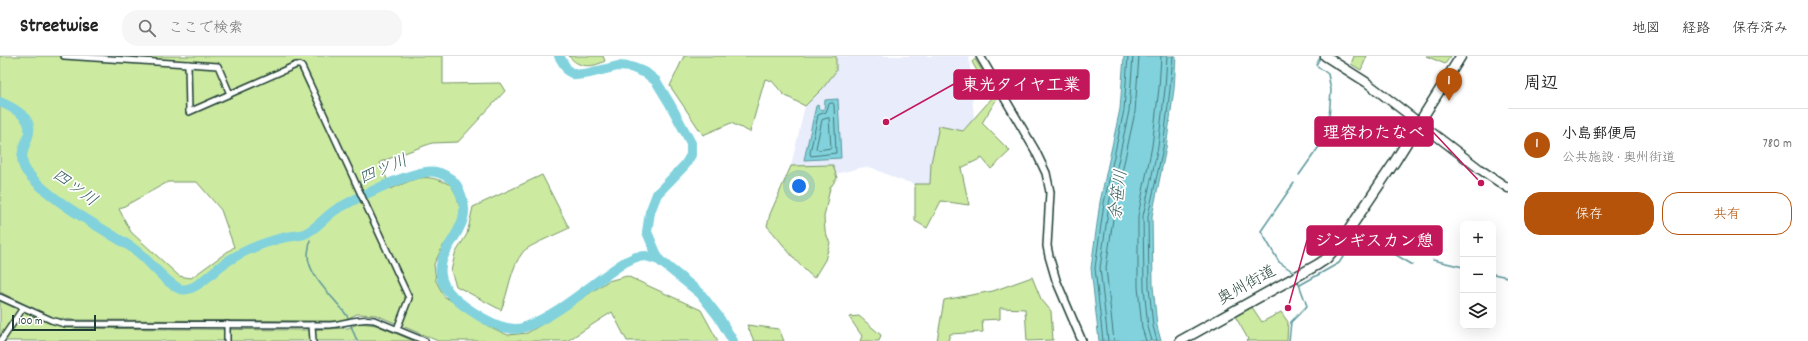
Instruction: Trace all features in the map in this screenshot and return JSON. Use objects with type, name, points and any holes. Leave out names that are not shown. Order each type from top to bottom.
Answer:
[{"type":"highway","name":"奥州街道","points":[[1180,341],[1326,259],[1340,243],[1420,122],[1461,56]]},
{"type":"main road","points":[[1325,56],[1366,82],[1481,170],[1508,188]]},
{"type":"street","points":[[64,56],[218,66],[230,94]]},
{"type":"street","points":[[980,56],[1035,150],[1046,173],[1050,192],[1047,246],[1048,256],[1056,280],[1082,341]]},
{"type":"street","points":[[188,64],[189,112],[300,65],[409,298],[397,329]]},
{"type":"street","points":[[0,297],[51,320],[74,324],[312,325],[344,324],[366,319],[374,320],[425,341]]},
{"type":"street","points":[[1,341],[23,308]]},
{"type":"street","points":[[227,324],[227,341]]},
{"type":"street","points":[[312,325],[312,341]]},
{"type":"shaded area","points":[[836,56],[969,56],[974,119],[931,163],[930,184],[915,184],[897,179],[873,168],[864,167],[835,174],[833,165],[791,166],[805,106],[824,87],[836,71]]},
{"type":"green space","points":[[0,56],[443,56],[443,84],[500,83],[505,91],[458,142],[432,143],[380,162],[391,189],[414,179],[427,178],[442,181],[451,185],[457,196],[461,213],[456,231],[443,246],[434,264],[436,281],[444,296],[488,326],[508,335],[527,333],[608,281],[627,276],[701,310],[718,341],[627,341],[612,312],[567,341],[438,341],[376,315],[357,314],[342,321],[72,320],[50,317],[0,292]],"holes":[[[168,182],[197,182],[221,210],[234,247],[191,278],[179,276],[131,232],[119,209]]]},
{"type":"green space","points":[[569,56],[603,56],[605,61],[595,65],[586,66],[577,63]]},
{"type":"green space","points":[[684,56],[836,56],[836,71],[823,88],[805,106],[784,95],[772,81],[765,79],[750,132],[731,123],[703,135],[670,86]]},
{"type":"green space","points":[[1354,56],[1367,56],[1361,70],[1351,64]]},
{"type":"green space","points":[[1426,56],[1451,56],[1445,64]]},
{"type":"green space","points":[[975,59],[998,97],[982,123],[1010,151],[991,169],[982,158],[961,168],[969,205],[941,201],[927,228],[915,221],[915,184],[930,184],[931,163],[939,126],[963,131],[992,98],[972,62]]},
{"type":"green space","points":[[833,165],[837,178],[830,188],[824,217],[825,231],[830,243],[825,260],[814,278],[795,259],[767,226],[770,214],[791,166]]},
{"type":"green space","points":[[542,175],[569,228],[537,243],[523,252],[515,265],[501,310],[456,286],[451,271],[455,254],[467,234],[473,207]]},
{"type":"green space","points":[[1032,277],[1041,299],[1051,311],[1053,340],[1027,341],[1025,309],[1000,308],[1000,319],[982,320],[983,332],[950,334],[948,341],[937,341],[944,300],[993,291]]},
{"type":"green space","points":[[0,301],[49,323],[66,328],[305,330],[348,328],[360,323],[376,325],[414,341],[0,341]]},
{"type":"green space","points":[[1252,307],[1262,322],[1281,312],[1288,322],[1287,341],[1246,341],[1248,339],[1235,316]]},
{"type":"green space","points":[[859,316],[881,335],[879,341],[860,341],[862,336],[849,317]]},
{"type":"green space","points":[[747,325],[779,329],[784,341],[754,341]]},
{"type":"water","name":"余笹川","points":[[1124,56],[1176,56],[1174,89],[1166,148],[1152,216],[1153,286],[1157,326],[1161,341],[1099,341],[1091,268],[1100,202],[1120,109]]},
{"type":"water","points":[[838,99],[841,158],[804,160],[816,106],[818,105],[819,109],[824,110],[825,100]]},
{"type":"waterway","points":[[559,56],[568,71],[576,75],[618,66],[631,67],[646,73],[656,81],[691,143],[691,155],[685,165],[657,194],[650,212],[647,232],[659,260]]},
{"type":"waterway","points":[[1299,175],[1328,134],[1331,90],[1328,74],[1316,65],[1321,56]]},
{"type":"waterway","name":"四ツ川","points":[[0,102],[17,111],[26,120],[29,128],[23,153],[23,162],[27,172],[35,181],[44,190],[66,206],[136,250],[164,278],[180,289],[191,288],[197,285],[229,260],[253,248],[278,239],[302,235],[309,232],[337,209],[369,193],[393,182],[416,174],[433,172],[439,173],[454,182],[460,193],[464,208],[463,219],[459,229],[443,258],[441,268],[442,280],[453,297],[481,317],[502,327],[520,329],[552,314],[625,262],[636,257],[646,256],[659,260],[700,293],[718,316],[733,341]]},
{"type":"waterway","points":[[1294,183],[1261,231],[1279,262],[1294,274]]},
{"type":"waterway","points":[[1300,285],[1339,263],[1359,233],[1413,265]]},
{"type":"waterway","points":[[310,240],[308,255],[309,263],[317,279],[347,316],[358,341]]},
{"type":"waterway","points":[[1433,260],[1460,266]]},
{"type":"waterway","points":[[1496,275],[1508,277]]},
{"type":"waterway","points":[[1289,341],[1291,322],[1307,306],[1297,279]]},
{"type":"place","name":"小島郵便局","points":[[1449,101]]},
{"type":"place","name":"東光タイヤ工業","points":[[886,122]]},
{"type":"place","name":"理容わたなべ","points":[[1481,183]]},
{"type":"place","name":"ジンギスカン憩","points":[[1288,308]]}]
